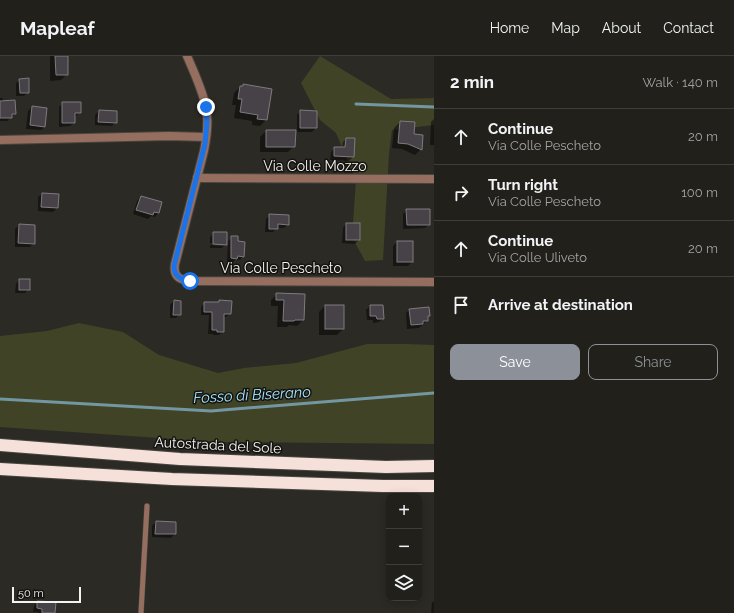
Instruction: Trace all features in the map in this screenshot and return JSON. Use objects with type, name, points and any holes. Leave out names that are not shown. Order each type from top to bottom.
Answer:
[{"type":"highway","name":"Autostrada del Sole","points":[[0,445],[180,459],[386,467],[434,466]]},
{"type":"highway","points":[[0,469],[172,479],[383,486],[434,486]]},
{"type":"street","name":"Via Colle Pescheto","points":[[187,56],[202,93],[206,107],[207,122],[206,137],[197,178],[174,266],[175,273],[178,277],[183,280],[190,281],[434,282]]},
{"type":"street","points":[[0,140],[169,136],[206,137]]},
{"type":"street","name":"Via Colle Mozzo","points":[[197,178],[434,179]]},
{"type":"lane","points":[[141,613],[147,506]]},
{"type":"green space","points":[[320,56],[391,99],[434,98],[434,125],[392,130],[389,154],[383,260],[365,261],[352,237],[356,180],[336,133],[320,120],[301,83]]},
{"type":"green space","points":[[79,323],[123,332],[159,355],[218,373],[244,368],[296,363],[367,344],[434,345],[434,444],[217,442],[0,427],[0,336],[47,331]]},
{"type":"building","points":[[55,56],[68,56],[68,75],[56,75]]},
{"type":"building","points":[[29,78],[29,93],[20,93],[19,79]]},
{"type":"building","points":[[243,84],[272,89],[267,120],[257,119],[258,115],[240,112],[242,99],[238,99],[240,86],[243,86]]},
{"type":"building","points":[[15,100],[16,114],[12,114],[12,118],[0,118],[0,101]]},
{"type":"building","points":[[62,102],[81,102],[81,113],[75,113],[75,123],[62,123]]},
{"type":"building","points":[[32,106],[47,108],[45,127],[30,125]]},
{"type":"building","points":[[99,110],[117,111],[117,123],[98,122]]},
{"type":"building","points":[[300,110],[317,111],[317,128],[300,128]]},
{"type":"building","points":[[400,121],[415,122],[414,134],[423,135],[422,150],[408,144],[398,143]]},
{"type":"building","points":[[266,130],[296,130],[295,147],[266,147]]},
{"type":"building","points":[[346,138],[355,138],[354,157],[334,156],[334,147],[345,147]]},
{"type":"building","points":[[42,193],[59,194],[58,208],[41,207]]},
{"type":"building","points":[[141,196],[162,202],[159,213],[154,212],[153,215],[136,210]]},
{"type":"building","points":[[406,209],[430,209],[430,225],[407,225]]},
{"type":"building","points":[[269,214],[289,215],[289,225],[278,224],[278,229],[269,229]]},
{"type":"building","points":[[346,223],[360,223],[360,240],[346,240]]},
{"type":"building","points":[[19,224],[35,225],[35,244],[18,243]]},
{"type":"building","points":[[213,232],[227,232],[227,245],[213,244]]},
{"type":"building","points":[[231,236],[238,236],[238,241],[245,242],[244,257],[238,256],[237,259],[231,258]]},
{"type":"building","points":[[397,241],[413,241],[413,262],[397,262]]},
{"type":"building","points":[[19,279],[30,279],[30,290],[19,290]]},
{"type":"building","points":[[276,293],[305,294],[304,320],[283,321],[284,300],[276,300]]},
{"type":"building","points":[[174,300],[181,301],[181,315],[173,315]]},
{"type":"building","points":[[219,300],[232,301],[231,314],[224,314],[224,332],[212,330],[212,312],[204,312],[204,302],[219,302]]},
{"type":"building","points":[[325,305],[344,305],[344,329],[325,329]]},
{"type":"building","points":[[370,305],[383,305],[384,319],[377,319],[376,316],[370,316]]},
{"type":"building","points":[[429,307],[430,316],[428,316],[428,321],[423,321],[423,324],[411,325],[409,309]]},
{"type":"building","points":[[156,521],[176,522],[176,534],[155,534]]},
{"type":"building","points":[[37,601],[56,602],[55,613],[42,613],[42,609],[37,608]]},
{"type":"waterway","points":[[356,104],[434,107]]},
{"type":"waterway","name":"Fosso di Biserano","points":[[0,399],[211,411],[434,393]]},
{"type":"route","points":[[190,281],[183,280],[178,277],[174,271],[174,266],[205,144],[207,129],[206,107]]}]
